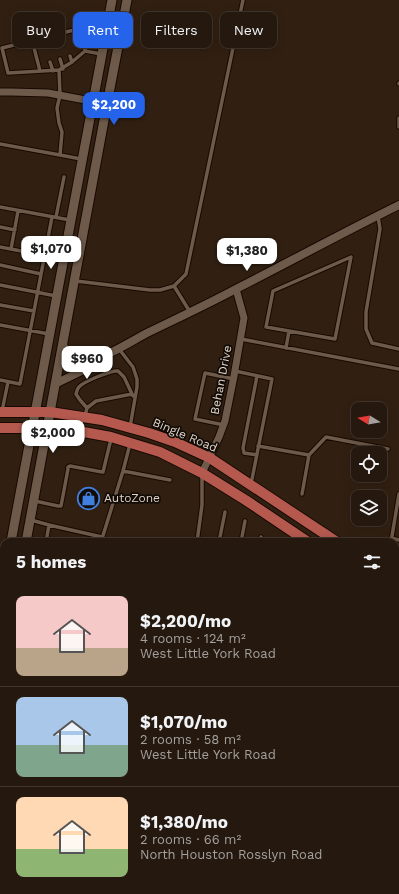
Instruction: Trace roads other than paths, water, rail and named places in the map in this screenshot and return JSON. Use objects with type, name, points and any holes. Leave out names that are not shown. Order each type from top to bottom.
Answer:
[{"type":"main road","points":[[12,538],[112,0]]},
{"type":"main road","points":[[27,538],[127,0]]},
{"type":"main road","points":[[64,260],[78,262]]},
{"type":"main road","name":"Bingle Road","points":[[1,412],[86,413],[102,420],[149,432],[210,458],[331,538]]},
{"type":"main road","points":[[0,428],[32,428],[78,431],[111,437],[160,452],[202,473],[247,501],[300,538]]},
{"type":"street","points":[[0,92],[48,93],[107,104]]},
{"type":"street","points":[[63,345],[70,357],[74,360],[80,361],[104,356],[144,334],[236,289],[343,232],[399,205]]},
{"type":"street","name":"Behan Drive","points":[[202,473],[224,425],[234,379],[244,318],[236,289]]},
{"type":"street","points":[[55,384],[98,363],[104,356]]},
{"type":"lane","points":[[74,281],[160,290],[174,286],[186,274],[243,0]]},
{"type":"lane","points":[[65,32],[82,28],[85,51]]},
{"type":"lane","points":[[12,45],[2,48],[8,73],[53,71],[61,69],[85,51]]},
{"type":"lane","points":[[34,48],[40,71]]},
{"type":"lane","points":[[85,51],[102,54]]},
{"type":"lane","points":[[70,56],[72,62]]},
{"type":"lane","points":[[60,59],[60,95],[58,108],[59,122],[62,132],[60,155]]},
{"type":"lane","points":[[50,62],[53,71]]},
{"type":"lane","points":[[399,118],[399,127]]},
{"type":"lane","points":[[0,144],[82,159]]},
{"type":"lane","points":[[0,380],[20,384],[44,256],[64,177]]},
{"type":"lane","points":[[0,207],[71,220]]},
{"type":"lane","points":[[11,249],[18,211]]},
{"type":"lane","points":[[378,215],[380,229],[366,312],[366,329],[372,343],[399,349]]},
{"type":"lane","points":[[0,227],[14,230]]},
{"type":"lane","points":[[0,247],[64,260]]},
{"type":"lane","points":[[351,257],[335,339],[289,331],[266,327],[273,291],[351,257]]},
{"type":"lane","points":[[0,266],[41,274]]},
{"type":"lane","points":[[0,285],[57,296]]},
{"type":"lane","points":[[174,286],[190,312]]},
{"type":"lane","points":[[0,305],[34,311]]},
{"type":"lane","points":[[0,324],[50,334]]},
{"type":"lane","points":[[286,348],[289,331]]},
{"type":"lane","points":[[241,339],[399,369]]},
{"type":"lane","points":[[118,348],[133,367],[138,379],[130,428]]},
{"type":"lane","points":[[132,394],[96,401],[86,413],[76,394],[79,387],[84,383],[110,372],[118,371],[124,378],[135,398]]},
{"type":"lane","points":[[235,371],[272,379],[251,485]]},
{"type":"lane","points":[[224,425],[195,419],[205,373],[234,379]]},
{"type":"lane","points":[[256,376],[243,448],[244,453],[257,456]]},
{"type":"lane","points":[[1,412],[8,382]]},
{"type":"lane","points":[[34,501],[61,506],[68,467],[70,466],[104,472],[111,437]]},
{"type":"lane","points":[[302,494],[309,456],[326,437],[388,450]]},
{"type":"lane","points":[[30,520],[102,537],[123,471],[130,443]]},
{"type":"lane","points":[[258,446],[309,456]]},
{"type":"lane","points":[[123,471],[170,480]]},
{"type":"lane","points":[[197,538],[202,505],[202,473]]},
{"type":"lane","points":[[391,538],[399,494]]},
{"type":"lane","points":[[220,538],[225,512]]},
{"type":"lane","points":[[242,538],[245,521]]},
{"type":"lane","points":[[47,538],[50,524]]},
{"type":"place","name":"AutoZone","points":[[88,498]]}]
